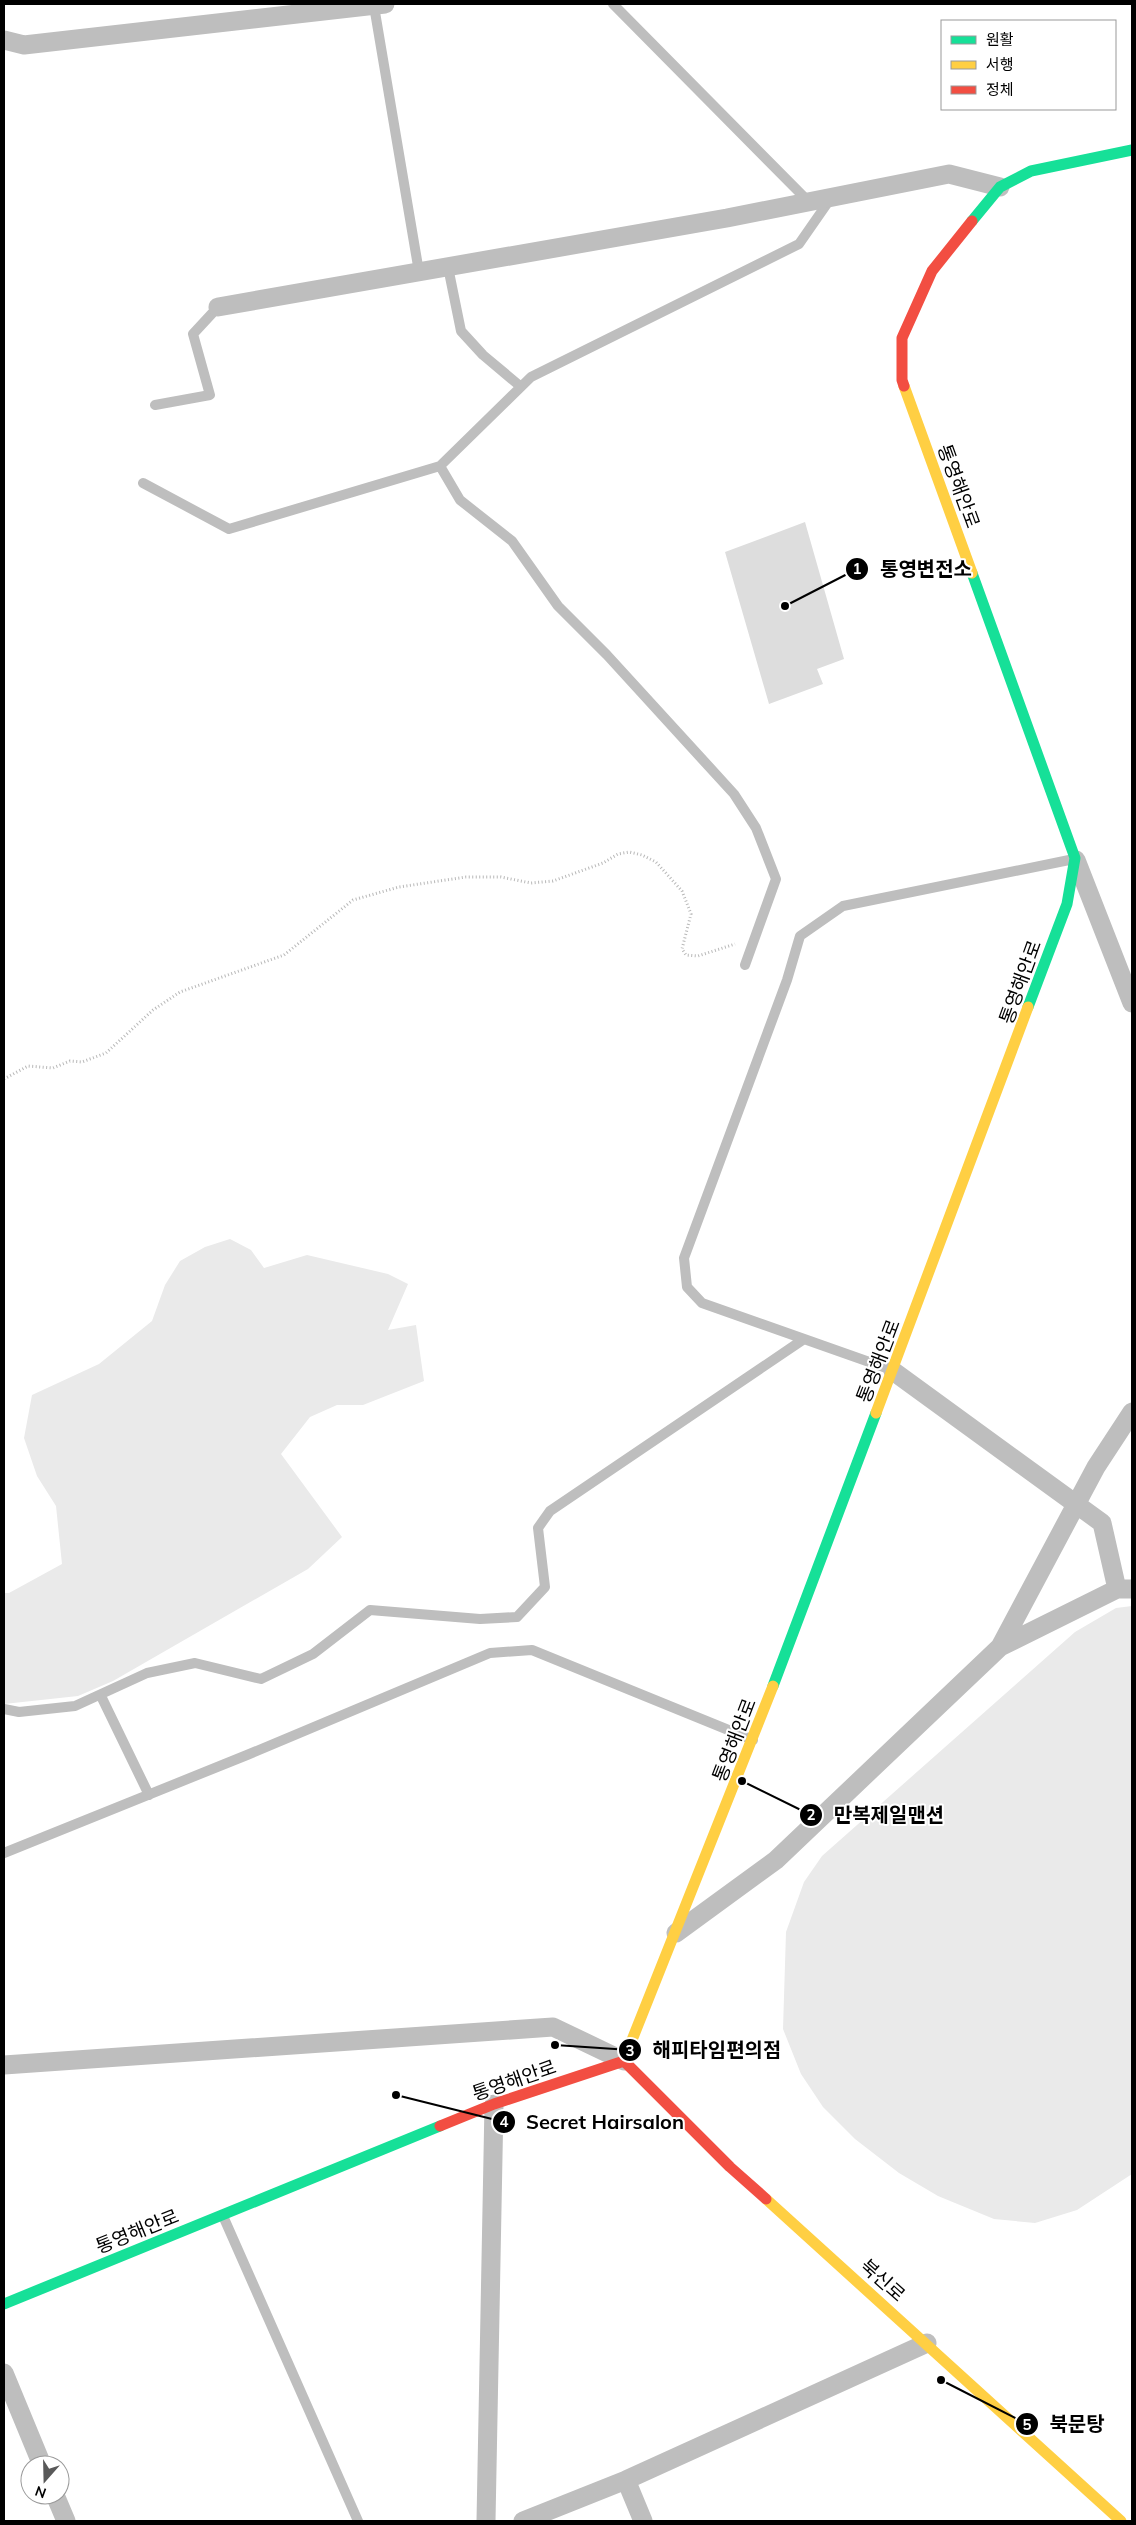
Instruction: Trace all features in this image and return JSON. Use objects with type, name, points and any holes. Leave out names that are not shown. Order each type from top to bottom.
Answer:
[{"type":"street","points":[[4,40],[24,45],[380,5]]},
{"type":"street","name":"통영해안로","points":[[4,2304],[494,2104],[624,2061],[754,1740],[1068,904],[1075,858],[902,380],[902,338],[932,271],[1000,187],[1031,171],[1132,150]]},
{"type":"street","points":[[218,307],[808,202],[949,174],[1000,187]]},
{"type":"street","points":[[1075,858],[1132,1003]]},
{"type":"street","points":[[893,1371],[1102,1523],[1125,1589],[1000,1647]]},
{"type":"street","points":[[675,1934],[776,1860],[1000,1647],[1096,1467],[1132,1412]]},
{"type":"street","points":[[4,2065],[553,2027],[624,2061]]},
{"type":"street","name":"북신로","points":[[624,2061],[730,2167],[927,2343],[1121,2521]]},
{"type":"street","points":[[486,2521],[494,2104]]},
{"type":"street","points":[[523,2521],[626,2480],[927,2343]]},
{"type":"street","points":[[4,2373],[38,2455]]},
{"type":"street","points":[[626,2480],[643,2521]]},
{"type":"street","points":[[59,2505],[66,2521]]},
{"type":"lane","points":[[613,4],[808,202]]},
{"type":"lane","points":[[380,5],[419,272]]},
{"type":"lane","points":[[143,483],[229,529],[440,466],[531,377],[798,244],[832,197]]},
{"type":"lane","points":[[448,267],[461,331],[484,355],[520,386]]},
{"type":"lane","points":[[155,405],[210,395],[193,334],[218,307]]},
{"type":"lane","points":[[440,466],[460,500],[512,541],[558,606],[607,655],[734,794],[756,828],[776,878],[745,965]]},
{"type":"lane","points":[[893,1371],[702,1303],[688,1287],[684,1258],[787,980],[800,936],[843,906],[1075,858]]},
{"type":"lane","points":[[4,1709],[19,1712],[76,1706],[147,1673],[195,1664],[261,1679],[313,1654],[370,1610],[480,1619],[517,1618],[544,1587],[538,1528],[550,1511],[804,1339]]},
{"type":"lane","points":[[4,1853],[149,1795],[490,1653],[532,1650],[754,1740]]},
{"type":"lane","points":[[101,1696],[149,1795]]},
{"type":"lane","points":[[222,2215],[358,2521]]},
{"type":"path","points":[[4,1079],[28,1066],[53,1068],[70,1061],[82,1062],[106,1053],[153,1010],[180,992],[284,955],[353,900],[399,886],[466,877],[501,878],[531,883],[553,881],[603,862],[618,854],[629,852],[656,862],[682,891],[691,914],[682,948],[686,955],[698,956],[755,940]]},
{"type":"shaded area","points":[[230,1239],[251,1250],[264,1268],[307,1255],[388,1274],[408,1284],[388,1330],[416,1325],[424,1381],[363,1405],[337,1405],[310,1417],[281,1454],[342,1537],[308,1569],[113,1681],[78,1696],[4,1704],[4,1593],[9,1593],[62,1564],[56,1506],[37,1476],[24,1438],[32,1395],[99,1364],[152,1321],[165,1285],[180,1261],[205,1247]]},
{"type":"shaded area","points":[[1132,1606],[1132,2174],[1077,2210],[1035,2223],[994,2219],[938,2196],[899,2173],[855,2139],[823,2107],[801,2074],[783,2029],[786,1932],[804,1882],[822,1856],[1075,1632],[1116,1608]]},
{"type":"building","points":[[805,522],[844,659],[817,669],[823,684],[769,704],[725,552]]},
{"type":"traffic: fast","points":[[972,221],[1000,187],[1031,171],[1132,150]]},
{"type":"traffic: fast","points":[[972,573],[1075,858],[1067,904],[1028,1007]]},
{"type":"traffic: fast","points":[[773,1686],[876,1413]]},
{"type":"traffic: fast","points":[[4,2304],[440,2126]]},
{"type":"traffic: slow","points":[[904,386],[972,573]]},
{"type":"traffic: slow","points":[[876,1413],[1028,1007]]},
{"type":"traffic: slow","points":[[628,2050],[773,1686]]},
{"type":"traffic: slow","points":[[766,2199],[1121,2521]]},
{"type":"traffic: jam","points":[[904,386],[902,380],[902,338],[932,271],[972,221]]},
{"type":"traffic: jam","points":[[440,2126],[494,2104],[624,2061],[628,2050]]},
{"type":"traffic: jam","points":[[624,2061],[730,2167],[766,2199]]},
{"type":"place","name":"통영변전소","points":[[785,606]]},
{"type":"place","name":"만복제일맨션","points":[[742,1781]]},
{"type":"place","name":"해피타임편의점","points":[[555,2045]]},
{"type":"place","name":"Secret Hairsalon","points":[[396,2095]]},
{"type":"place","name":"북문탕","points":[[941,2380]]}]
